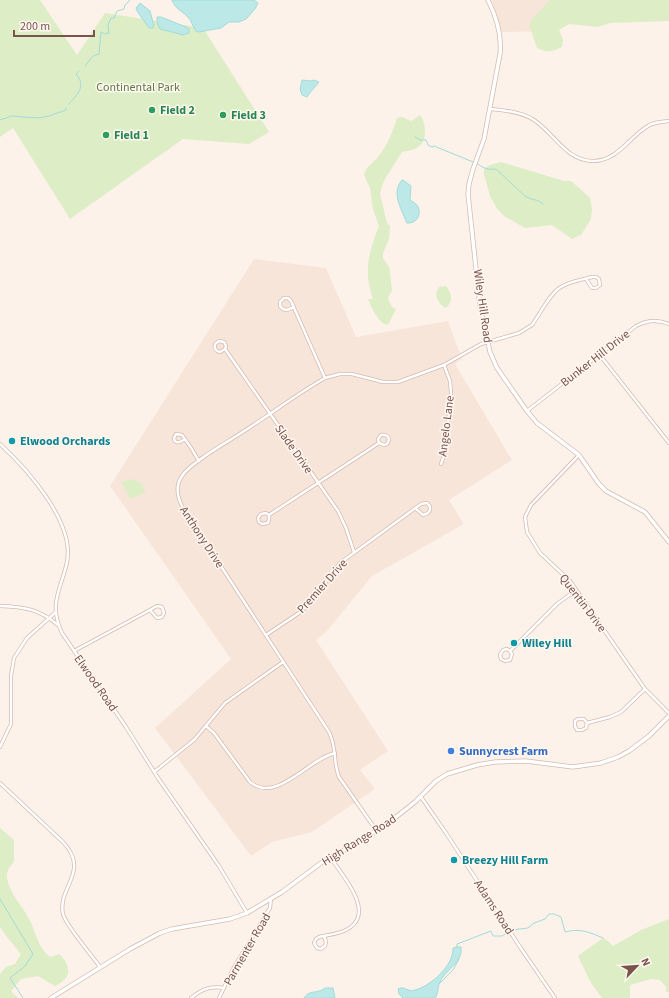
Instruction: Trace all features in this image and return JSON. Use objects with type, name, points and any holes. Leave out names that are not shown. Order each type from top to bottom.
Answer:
[{"type":"street","name":"Wiley Hill Road","points":[[488,0],[499,32],[501,47],[482,146],[470,181],[468,194],[478,278],[479,300],[492,358],[526,411],[542,427],[579,455],[604,489],[611,495],[645,512],[669,542]]},
{"type":"street","points":[[489,109],[515,113],[531,118],[540,124],[571,155],[583,160],[592,161],[604,159],[613,155],[649,125],[669,121]]},
{"type":"street","points":[[596,277],[600,281],[598,288],[592,288],[586,279],[596,277]]},
{"type":"street","name":"Anthony Drive","points":[[376,830],[339,777],[336,768],[334,742],[329,732],[180,502],[177,490],[180,478],[184,472],[199,461],[325,378],[340,374],[352,374],[382,382],[392,383],[444,365],[488,341],[524,331],[532,325],[558,289],[586,279]]},
{"type":"street","points":[[294,307],[287,310],[283,309],[280,306],[280,302],[283,298],[288,298],[291,301],[294,307],[325,378]]},
{"type":"street","name":"Bunker Hill Drive","points":[[526,411],[630,329],[641,323],[657,321],[669,324]]},
{"type":"street","name":"Slade Drive","points":[[225,349],[220,352],[216,351],[214,348],[215,344],[218,341],[223,341],[226,346],[225,349],[342,517],[354,552]]},
{"type":"street","points":[[599,354],[669,443]]},
{"type":"street","name":"Angelo Lane","points":[[441,464],[445,453],[451,393],[450,381],[444,365]]},
{"type":"street","points":[[185,439],[177,443],[174,441],[175,435],[179,433],[185,439],[199,461]]},
{"type":"street","points":[[268,516],[379,443],[382,445],[387,444],[389,440],[388,436],[385,434],[381,435],[378,439],[379,443]]},
{"type":"street","name":"Elwood Road","points":[[0,444],[34,480],[48,498],[55,511],[64,535],[68,550],[67,562],[56,601],[56,612],[59,626],[154,772],[219,866],[247,913]]},
{"type":"street","name":"Quentin Drive","points":[[579,455],[530,505],[525,520],[527,532],[538,551],[566,576],[645,689],[669,713]]},
{"type":"street","points":[[425,503],[429,505],[430,510],[428,513],[423,515],[416,508],[425,503]]},
{"type":"street","name":"Premier Drive","points":[[266,635],[304,609],[336,567],[354,552],[416,508]]},
{"type":"street","points":[[266,513],[268,516],[269,519],[267,523],[262,524],[259,522],[258,518],[261,514],[266,513]]},
{"type":"street","points":[[510,651],[554,607],[576,590]]},
{"type":"street","points":[[0,606],[32,609],[50,618],[59,626]]},
{"type":"street","points":[[74,651],[156,606],[160,606],[164,609],[164,614],[160,618],[157,618],[153,616],[150,610]]},
{"type":"street","points":[[0,746],[9,731],[11,724],[11,676],[14,658],[27,638],[56,612]]},
{"type":"street","points":[[507,649],[510,651],[512,656],[510,660],[507,661],[501,659],[500,655],[503,650],[507,649]]},
{"type":"street","points":[[154,772],[194,740],[225,703],[283,662]]},
{"type":"street","points":[[587,723],[584,719],[578,719],[575,721],[575,726],[577,730],[582,730],[586,727],[587,723],[610,717],[621,712],[645,689]]},
{"type":"street","name":"High Range Road","points":[[51,998],[130,949],[160,933],[172,929],[225,921],[247,913],[272,898],[330,857],[349,847],[406,810],[436,781],[447,774],[489,762],[526,762],[573,767],[588,766],[606,762],[624,754],[644,740],[669,716]]},
{"type":"street","points":[[206,726],[214,733],[250,782],[256,786],[264,788],[272,788],[280,785],[320,759],[335,753]]},
{"type":"street","points":[[0,783],[63,842],[74,857],[74,867],[63,902],[63,915],[70,927],[100,967]]},
{"type":"street","name":"Adams Road","points":[[420,796],[555,998]]},
{"type":"street","points":[[324,936],[326,942],[325,946],[323,949],[317,948],[314,943],[316,939],[324,936],[349,928],[357,919],[359,911],[359,903],[356,896],[330,857]]},
{"type":"street","name":"Parmenter Road","points":[[219,998],[233,969],[270,908],[272,898]]},
{"type":"street","points":[[191,998],[208,988],[217,986],[224,988]]},
{"type":"shaded area","points":[[492,0],[580,0],[553,31],[502,32]]},
{"type":"shaded area","points":[[254,259],[326,268],[356,337],[448,321],[462,359],[455,364],[512,460],[449,500],[464,524],[372,576],[327,631],[316,640],[388,751],[360,770],[375,789],[312,832],[272,842],[251,856],[155,728],[231,659],[110,486]]},
{"type":"green space","name":"Continental Park","points":[[0,0],[40,0],[77,55],[105,13],[203,28],[269,132],[249,144],[183,139],[70,219],[13,128],[0,137]]},
{"type":"green space","points":[[550,0],[669,0],[669,21],[610,23],[598,27],[569,24],[559,30],[563,40],[562,47],[552,51],[544,51],[537,48],[530,27],[530,21]]},
{"type":"green space","points":[[420,115],[425,127],[425,136],[421,144],[416,148],[402,152],[385,179],[380,194],[387,223],[390,226],[389,239],[383,253],[383,258],[389,267],[390,272],[392,291],[388,297],[392,307],[396,309],[389,323],[386,325],[377,317],[368,299],[373,299],[368,280],[368,262],[372,244],[379,226],[373,209],[370,188],[364,175],[367,168],[379,156],[386,145],[397,118],[402,117],[411,121]]},
{"type":"green space","points":[[501,162],[564,181],[571,181],[585,193],[590,198],[592,209],[591,219],[581,235],[572,239],[552,225],[525,228],[504,216],[496,207],[490,196],[484,174],[484,169],[490,165]]},
{"type":"green space","points":[[446,286],[450,292],[451,301],[445,308],[438,301],[436,293],[439,287]]},
{"type":"green space","points":[[132,479],[141,483],[146,492],[130,499],[121,482]]},
{"type":"green space","points":[[0,828],[14,840],[14,862],[7,873],[8,884],[31,922],[46,954],[51,957],[59,954],[68,967],[65,979],[55,986],[38,976],[21,979],[11,991],[18,998],[0,998],[0,974],[6,967],[15,964],[21,954],[0,927]]},
{"type":"green space","points":[[669,919],[669,992],[666,992],[666,987],[660,980],[651,979],[630,985],[630,998],[602,998],[591,983],[578,956],[603,938],[613,946],[641,930]]},
{"type":"water","points":[[172,0],[254,0],[258,3],[246,19],[239,22],[229,22],[221,28],[199,32],[196,31],[189,18],[177,8]]},
{"type":"water","points":[[140,3],[150,11],[154,26],[153,28],[149,28],[137,11],[136,8]]},
{"type":"water","points":[[157,17],[161,17],[186,27],[189,29],[189,33],[182,35],[160,29],[157,23]]},
{"type":"water","points":[[302,80],[314,80],[319,82],[307,97],[302,95],[300,89]]},
{"type":"water","points":[[402,180],[411,186],[410,200],[417,205],[419,210],[419,216],[410,223],[407,223],[397,195],[397,190]]},
{"type":"water","points":[[461,947],[459,958],[442,978],[435,998],[403,998],[399,994],[398,989],[400,988],[413,991],[428,984],[446,968],[450,961],[453,948]]},
{"type":"water","points":[[325,988],[333,988],[335,998],[304,998],[309,993],[320,991]]},
{"type":"waterway","points":[[85,66],[93,56],[99,54],[101,32],[105,34],[109,33],[108,25],[111,18],[114,18],[117,11],[124,9],[125,5],[130,0]]},
{"type":"waterway","points":[[69,104],[80,90],[81,82],[76,74],[79,71]]},
{"type":"waterway","points":[[0,120],[12,116],[38,118],[66,110],[66,108]]},
{"type":"waterway","points":[[415,137],[420,140],[426,140],[428,145],[432,147],[434,146],[485,168],[496,169],[525,196],[543,204]]},
{"type":"waterway","points":[[0,899],[33,954],[25,966],[10,978],[23,998]]},
{"type":"waterway","points":[[512,930],[528,928],[534,923],[545,919],[549,914],[554,914],[561,917],[565,932],[575,930],[584,931],[603,938]]},
{"type":"waterway","points":[[457,948],[457,944],[491,931],[493,936],[502,936],[507,933]]},
{"type":"waterway","points":[[439,984],[453,970],[459,957]]},
{"type":"place","name":"Field 2","points":[[152,110]]},
{"type":"place","name":"Field 3","points":[[223,115]]},
{"type":"place","name":"Field 1","points":[[106,135]]},
{"type":"place","name":"Elwood Orchards","points":[[12,441]]},
{"type":"place","name":"Wiley Hill","points":[[514,643]]},
{"type":"place","name":"Sunnycrest Farm","points":[[451,751]]},
{"type":"place","name":"Breezy Hill Farm","points":[[454,860]]}]
